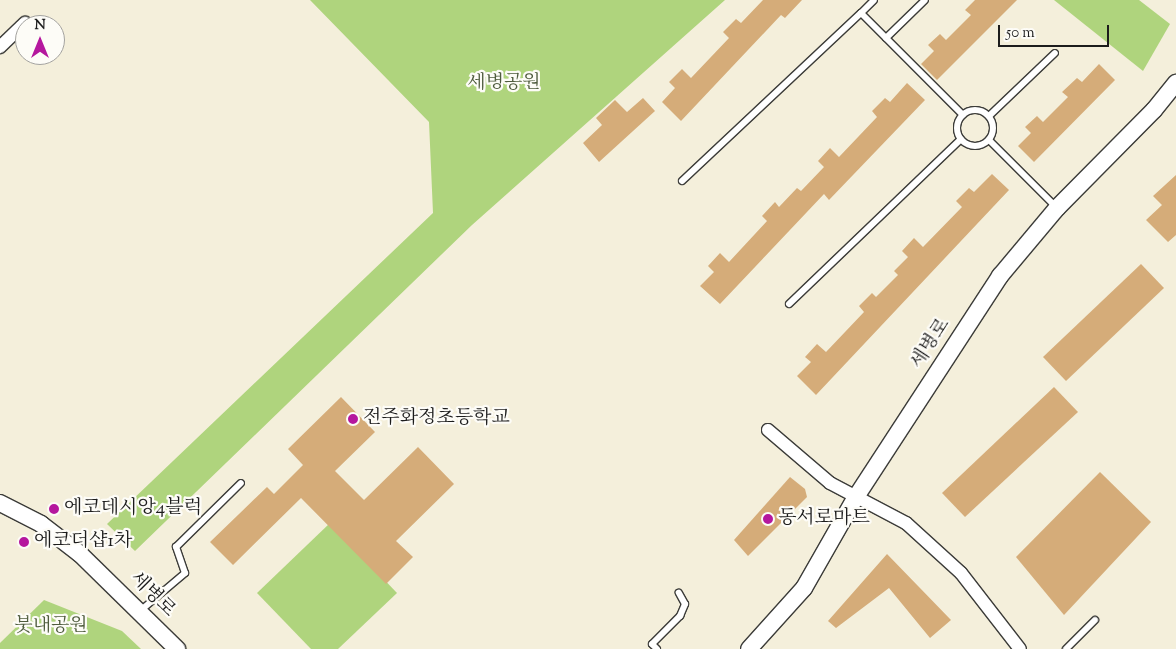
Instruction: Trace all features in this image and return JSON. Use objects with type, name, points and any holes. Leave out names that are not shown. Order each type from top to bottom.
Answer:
[{"type":"street","points":[[0,47],[15,33]]},
{"type":"street","name":"세병로","points":[[749,649],[804,588],[856,497],[1000,276],[1057,208],[1154,110],[1176,83]]},
{"type":"street","points":[[768,430],[830,482],[906,523],[961,573],[1020,649]]},
{"type":"street","name":"세병로","points":[[0,503],[49,530],[80,554],[177,649]]},
{"type":"lane","points":[[682,181],[874,0]]},
{"type":"lane","points":[[886,38],[925,0]]},
{"type":"lane","points":[[861,13],[963,115]]},
{"type":"lane","points":[[989,116],[1055,53]]},
{"type":"lane","points":[[978,110],[989,116],[993,127],[989,140],[976,146],[961,139],[957,128],[963,115],[978,110]]},
{"type":"lane","points":[[789,304],[961,139]]},
{"type":"lane","points":[[989,140],[1057,208]]},
{"type":"lane","points":[[140,611],[185,573],[176,547],[241,483]]},
{"type":"lane","points":[[657,649],[652,644],[682,610],[684,604],[679,593]]},
{"type":"lane","points":[[1066,649],[1095,620]]},
{"type":"green space","name":"세병공원","points":[[310,0],[725,0],[472,225],[135,551],[107,524],[433,213],[429,122]]},
{"type":"green space","points":[[1054,0],[1139,0],[1170,24],[1143,71]]},
{"type":"green space","points":[[330,523],[397,593],[338,649],[311,649],[257,593]]},
{"type":"green space","name":"붓내공원","points":[[44,600],[122,631],[141,649],[0,649],[0,643]]},
{"type":"building","points":[[763,0],[802,0],[785,18],[781,15],[681,121],[662,102],[675,88],[669,82],[682,69],[691,78],[729,38],[723,32],[736,19],[741,23]]},
{"type":"building","points":[[975,0],[1017,0],[937,80],[921,64],[934,51],[928,45],[940,34],[946,40],[971,15],[965,10]]},
{"type":"building","points":[[1099,64],[1115,80],[1034,162],[1018,146],[1031,133],[1025,127],[1037,116],[1043,122],[1068,97],[1062,92],[1077,78],[1082,82]]},
{"type":"building","points":[[907,83],[925,100],[829,200],[824,194],[720,304],[700,286],[714,272],[708,266],[720,253],[729,262],[767,221],[762,216],[775,202],[779,207],[797,188],[801,191],[824,167],[818,161],[830,148],[839,157],[877,117],[872,111],[885,98],[890,102]]},
{"type":"building","points":[[643,98],[655,111],[599,162],[583,143],[602,125],[596,118],[615,100],[627,112]]},
{"type":"building","points":[[992,174],[1009,190],[816,395],[797,376],[811,362],[805,357],[817,344],[826,352],[864,312],[859,306],[872,293],[876,297],[898,275],[894,271],[908,257],[902,251],[914,238],[923,247],[962,207],[956,201],[969,188],[974,192]]},
{"type":"building","points":[[1176,175],[1176,235],[1168,242],[1146,220],[1162,205],[1153,196]]},
{"type":"building","points":[[1141,264],[1164,288],[1066,381],[1043,357]]},
{"type":"building","points":[[1054,387],[1078,412],[965,517],[942,493]]},
{"type":"building","points":[[341,397],[375,432],[335,471],[364,500],[418,447],[454,484],[396,541],[413,557],[386,584],[301,498],[233,565],[210,542],[267,487],[274,494],[303,465],[288,449]]},
{"type":"building","points":[[1100,472],[1151,522],[1064,615],[1016,557]]},
{"type":"building","points":[[790,477],[805,489],[807,497],[748,556],[734,540]]},
{"type":"building","points":[[887,554],[951,620],[930,638],[889,588],[836,628],[828,621]]},
{"type":"place","name":"전주화정초등학교","points":[[353,419]]},
{"type":"place","name":"에코데시앙4블럭","points":[[54,509]]},
{"type":"place","name":"동서로마트","points":[[768,519]]},
{"type":"place","name":"에코더샵1차","points":[[24,542]]}]
